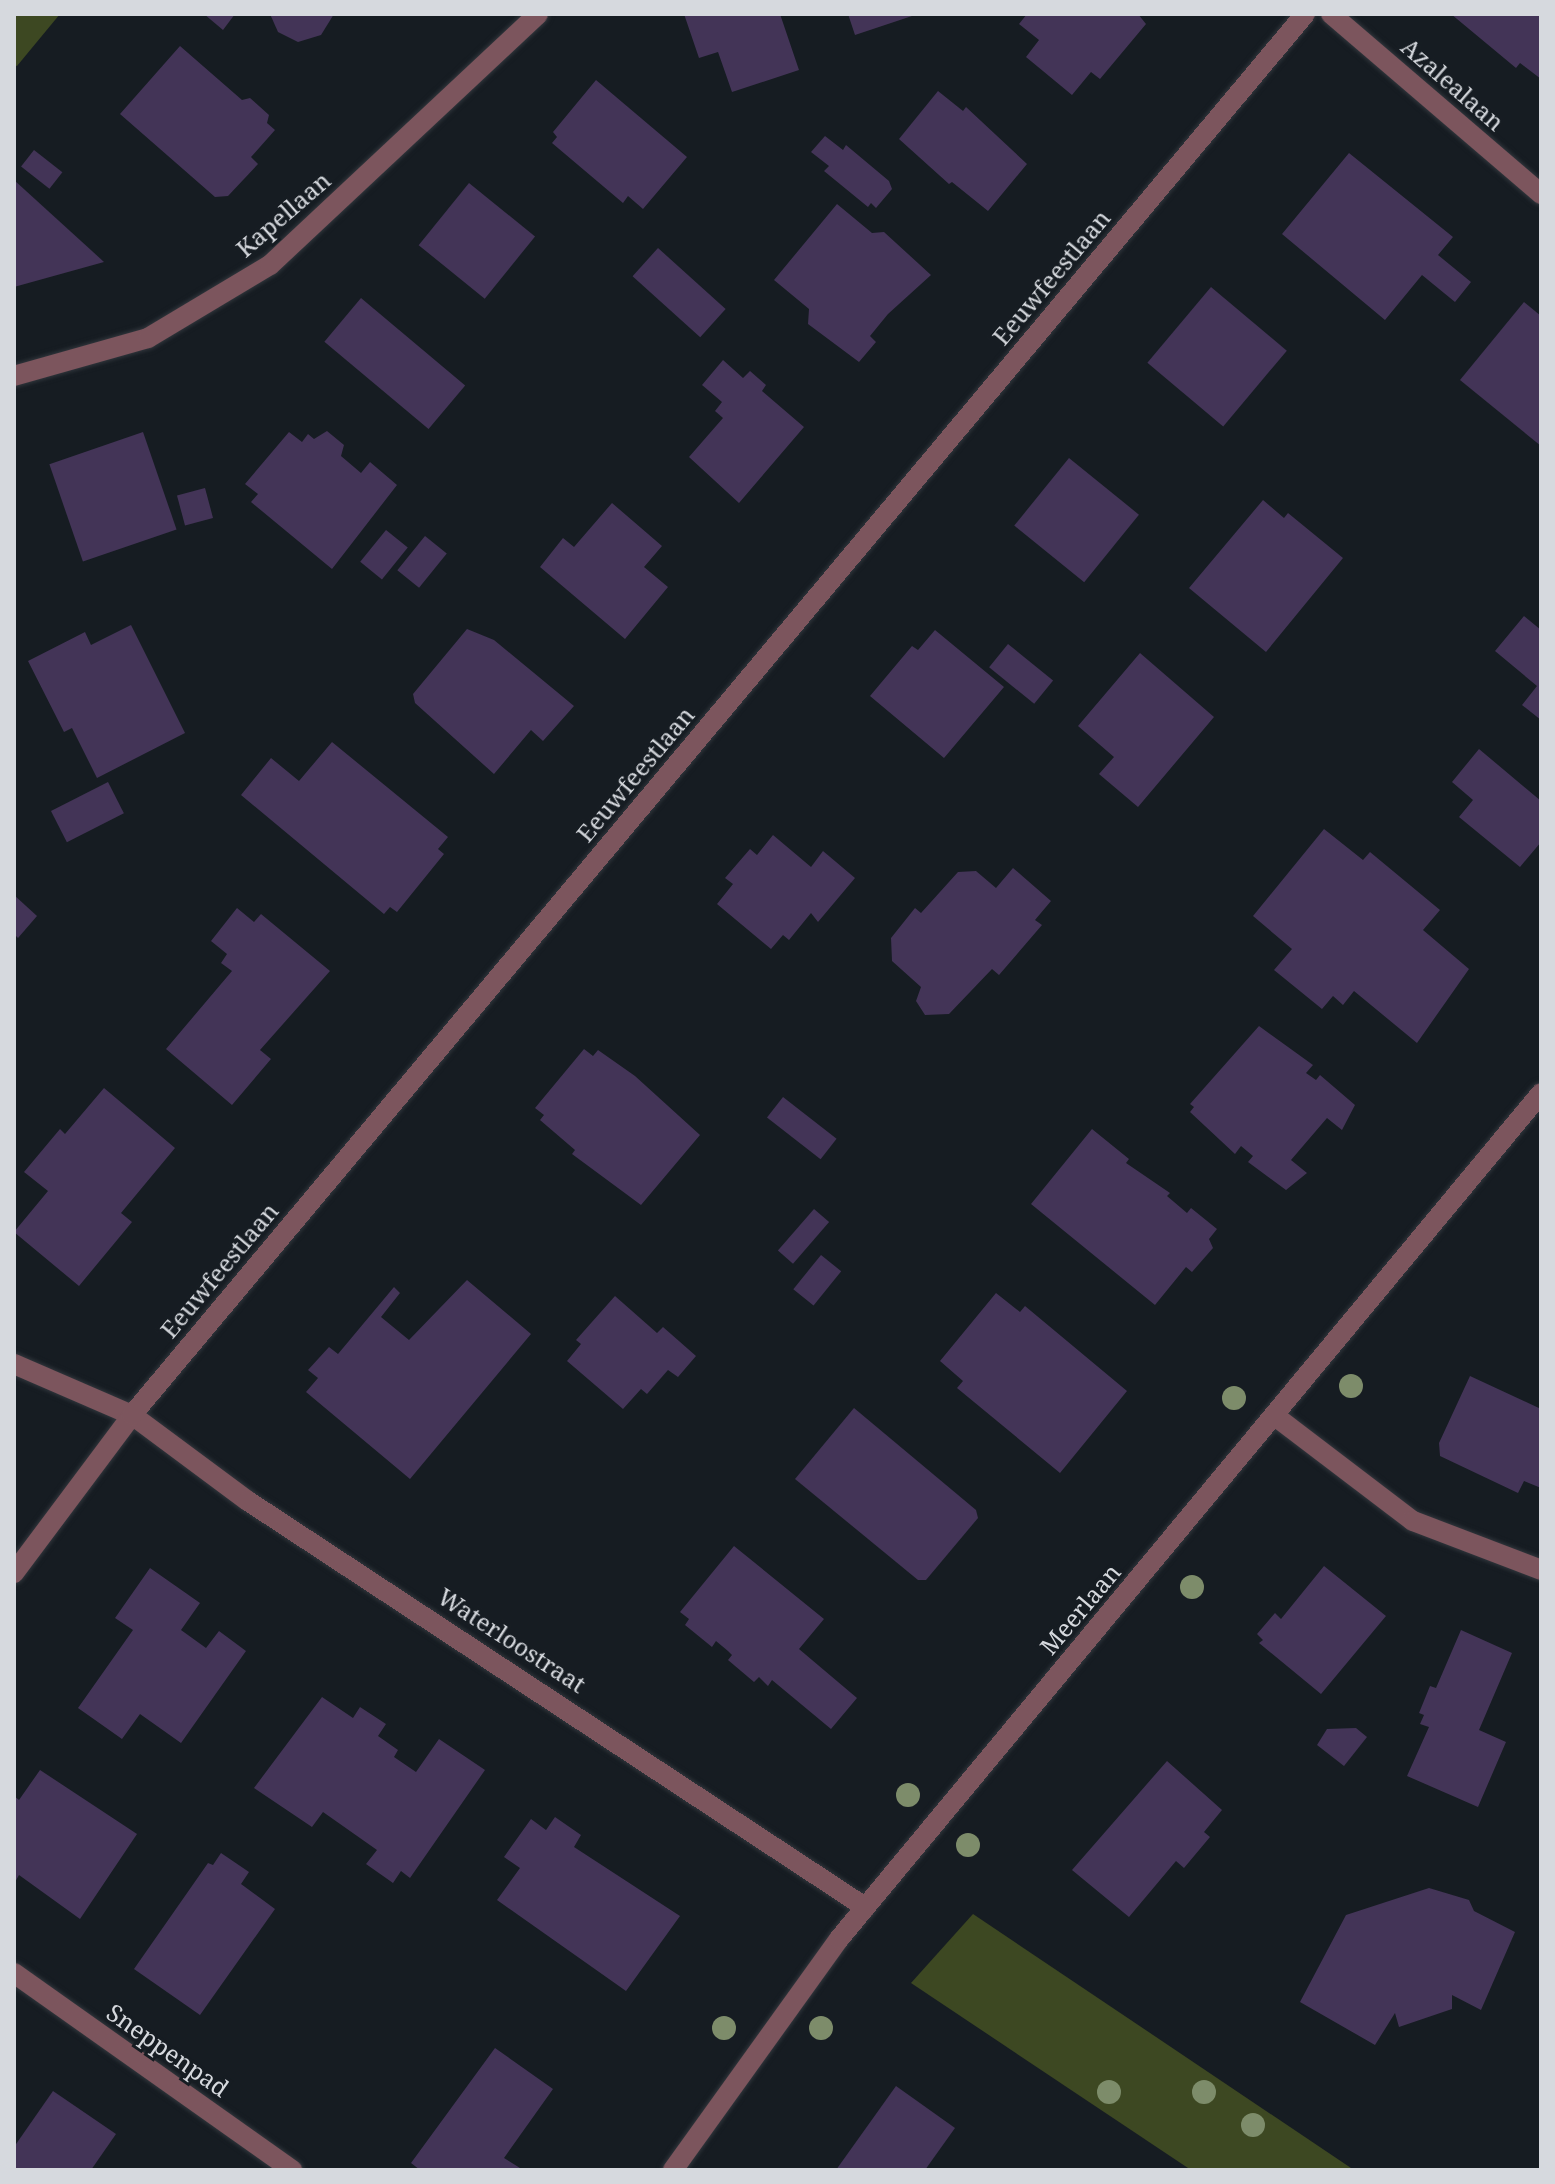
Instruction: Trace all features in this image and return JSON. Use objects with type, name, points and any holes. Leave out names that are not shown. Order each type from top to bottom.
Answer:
[{"type":"street","name":"Kapellaan","points":[[14,376],[148,338],[270,265],[538,14]]},
{"type":"street","name":"Eeuwfeestlaan","points":[[14,1573],[132,1415],[1305,14]]},
{"type":"street","name":"Azalealaan","points":[[1331,14],[1541,194]]},
{"type":"street","name":"Meerlaan","points":[[673,2170],[865,1907],[1541,1093]]},
{"type":"street","name":"Waterloostraat","points":[[14,1364],[132,1415],[248,1501],[865,1907]]},
{"type":"street","points":[[1275,1416],[1413,1521],[1541,1570]]},
{"type":"street","name":"Sneppenpad","points":[[14,1973],[292,2170]]},
{"type":"green space","points":[[14,14],[60,14],[17,66],[14,65]]},
{"type":"green space","points":[[973,1914],[1354,2170],[1191,2170],[911,1983]]},
{"type":"building","points":[[204,14],[235,14],[223,30]]},
{"type":"building","points":[[270,14],[334,14],[321,35],[298,42],[278,32]]},
{"type":"building","points":[[684,14],[780,14],[799,70],[732,92],[718,52],[699,58]]},
{"type":"building","points":[[848,14],[915,14],[915,15],[855,35]]},
{"type":"building","points":[[1027,14],[1138,14],[1146,24],[1100,79],[1091,72],[1072,95],[1026,57],[1039,40],[1019,24]]},
{"type":"building","points":[[1451,14],[1541,14],[1541,79],[1520,63],[1516,68]]},
{"type":"building","points":[[180,46],[242,100],[250,98],[269,115],[267,123],[275,130],[251,157],[258,164],[228,196],[215,197],[120,114]]},
{"type":"building","points":[[596,80],[687,157],[643,209],[628,196],[623,203],[552,143],[557,137],[553,132]]},
{"type":"building","points":[[938,91],[963,111],[966,107],[1027,164],[988,211],[952,182],[949,184],[899,139]]},
{"type":"building","points":[[825,136],[843,150],[846,145],[889,181],[892,189],[876,208],[871,203],[868,207],[824,171],[829,166],[811,152]]},
{"type":"building","points":[[34,150],[62,172],[49,189],[21,167]]},
{"type":"building","points":[[1349,153],[1453,237],[1438,255],[1471,282],[1455,302],[1422,275],[1385,320],[1282,234]]},
{"type":"building","points":[[14,180],[92,251],[104,262],[14,287]]},
{"type":"building","points":[[469,183],[535,236],[485,299],[419,245]]},
{"type":"building","points":[[837,204],[872,233],[884,232],[931,275],[888,314],[870,336],[876,342],[859,362],[808,324],[809,309],[774,280]]},
{"type":"building","points":[[658,248],[726,309],[700,337],[633,276]]},
{"type":"building","points":[[1211,287],[1287,351],[1223,426],[1147,363]]},
{"type":"building","points":[[361,298],[465,385],[429,429],[324,342]]},
{"type":"building","points":[[1524,302],[1541,316],[1541,446],[1460,380]]},
{"type":"building","points":[[723,360],[743,378],[750,371],[766,385],[762,391],[804,427],[739,503],[689,457],[723,418],[715,411],[722,402],[702,385]]},
{"type":"building","points":[[327,431],[344,445],[341,456],[361,473],[370,462],[397,485],[332,569],[251,502],[258,494],[245,484],[289,432],[302,442],[308,434],[314,439]]},
{"type":"building","points":[[143,432],[177,529],[83,562],[49,464]]},
{"type":"building","points":[[1069,458],[1139,515],[1084,582],[1014,526]]},
{"type":"building","points":[[205,488],[213,518],[185,525],[177,496]]},
{"type":"building","points":[[1263,500],[1284,518],[1288,513],[1343,558],[1266,652],[1189,588]]},
{"type":"building","points":[[612,503],[662,546],[644,567],[668,587],[625,639],[540,567],[563,538],[574,547]]},
{"type":"building","points":[[386,530],[408,548],[382,579],[360,562]]},
{"type":"building","points":[[425,536],[447,554],[419,588],[397,570]]},
{"type":"building","points":[[1524,616],[1541,630],[1541,720],[1522,705],[1537,686],[1495,651]]},
{"type":"building","points":[[131,625],[185,733],[97,778],[72,728],[64,732],[28,661],[85,632],[91,645]]},
{"type":"building","points":[[467,629],[494,640],[574,706],[543,741],[531,730],[494,774],[415,703],[413,694]]},
{"type":"building","points":[[935,630],[1004,687],[944,758],[870,696],[912,646],[918,650]]},
{"type":"building","points":[[1008,644],[1053,681],[1034,704],[989,667]]},
{"type":"building","points":[[1140,653],[1214,717],[1138,807],[1099,774],[1114,757],[1078,726]]},
{"type":"building","points":[[332,742],[448,837],[438,849],[444,854],[397,912],[390,907],[384,914],[241,795],[271,758],[299,781]]},
{"type":"building","points":[[1479,749],[1541,801],[1541,842],[1520,867],[1459,817],[1473,800],[1452,782]]},
{"type":"building","points":[[108,782],[124,813],[67,842],[51,811]]},
{"type":"building","points":[[1324,829],[1363,860],[1370,852],[1440,910],[1423,930],[1469,969],[1417,1043],[1354,991],[1343,1005],[1333,996],[1322,1009],[1274,970],[1292,949],[1253,916]]},
{"type":"building","points":[[773,835],[811,867],[823,851],[855,878],[818,922],[811,913],[789,940],[783,935],[771,949],[717,904],[733,884],[725,878],[750,849],[757,855]]},
{"type":"building","points":[[1013,868],[1051,901],[1035,920],[1042,925],[999,975],[992,969],[949,1014],[925,1015],[916,1001],[921,987],[892,961],[891,938],[915,908],[921,913],[958,872],[976,871],[996,888]]},
{"type":"building","points":[[14,895],[37,916],[18,938],[14,934]]},
{"type":"building","points":[[237,908],[254,922],[261,914],[330,971],[260,1050],[271,1059],[232,1105],[166,1049],[232,971],[221,963],[227,954],[211,941]]},
{"type":"building","points":[[1259,1026],[1313,1065],[1306,1073],[1316,1080],[1320,1075],[1355,1105],[1342,1130],[1327,1118],[1291,1160],[1307,1173],[1286,1190],[1248,1162],[1253,1156],[1241,1146],[1235,1154],[1190,1112],[1194,1107],[1190,1104]]},
{"type":"building","points":[[584,1049],[593,1056],[598,1050],[635,1076],[700,1135],[641,1205],[572,1154],[575,1150],[540,1120],[544,1115],[535,1108]]},
{"type":"building","points":[[104,1088],[175,1148],[121,1213],[132,1222],[79,1286],[14,1232],[48,1191],[24,1172],[60,1129],[65,1134]]},
{"type":"building","points":[[783,1097],[837,1139],[821,1159],[767,1117]]},
{"type":"building","points":[[1092,1129],[1129,1159],[1126,1163],[1170,1193],[1167,1196],[1187,1213],[1191,1208],[1217,1229],[1209,1239],[1213,1248],[1192,1272],[1186,1267],[1155,1305],[1031,1204]]},
{"type":"building","points":[[814,1209],[829,1222],[793,1264],[778,1251]]},
{"type":"building","points":[[821,1255],[841,1271],[814,1306],[793,1289]]},
{"type":"building","points":[[467,1280],[531,1334],[410,1479],[306,1392],[318,1378],[308,1370],[329,1347],[338,1354],[394,1287],[400,1293],[381,1317],[409,1340]]},
{"type":"building","points":[[996,1293],[1020,1312],[1025,1306],[1127,1391],[1060,1473],[957,1388],[963,1381],[940,1361]]},
{"type":"building","points":[[615,1296],[657,1333],[663,1327],[696,1356],[678,1377],[668,1370],[647,1394],[641,1389],[623,1409],[567,1361],[581,1344],[576,1340]]},
{"type":"building","points":[[1470,1376],[1541,1409],[1541,1488],[1524,1481],[1518,1493],[1440,1456],[1439,1443]]},
{"type":"building","points":[[854,1408],[976,1510],[978,1518],[926,1580],[918,1580],[795,1479]]},
{"type":"building","points":[[734,1546],[824,1619],[799,1649],[857,1698],[831,1729],[772,1680],[768,1686],[759,1677],[754,1682],[728,1660],[732,1655],[716,1641],[712,1647],[685,1625],[689,1619],[680,1612]]},
{"type":"building","points":[[1324,1566],[1386,1616],[1321,1694],[1259,1643],[1263,1640],[1257,1634],[1275,1613],[1281,1619]]},
{"type":"building","points":[[150,1568],[200,1603],[181,1630],[206,1648],[219,1631],[246,1651],[181,1743],[140,1714],[122,1739],[78,1708],[133,1630],[115,1618]]},
{"type":"building","points":[[1461,1630],[1512,1653],[1479,1730],[1506,1742],[1478,1807],[1407,1776],[1429,1727],[1420,1724],[1424,1715],[1419,1713],[1430,1686],[1436,1688]]},
{"type":"building","points":[[322,1697],[353,1718],[360,1707],[386,1724],[378,1736],[398,1750],[394,1757],[416,1772],[439,1739],[485,1770],[410,1878],[401,1871],[393,1883],[366,1864],[377,1850],[323,1812],[312,1827],[254,1788]]},
{"type":"building","points":[[1356,1728],[1367,1737],[1344,1766],[1317,1745],[1327,1729]]},
{"type":"building","points":[[1167,1761],[1222,1810],[1204,1832],[1210,1837],[1184,1868],[1176,1861],[1129,1917],[1072,1870]]},
{"type":"building","points":[[40,1770],[137,1834],[80,1919],[19,1875],[14,1884],[14,1796],[19,1800]]},
{"type":"building","points":[[555,1817],[581,1835],[574,1847],[680,1916],[626,1991],[497,1900],[520,1868],[504,1857],[531,1819],[546,1830]]},
{"type":"building","points":[[221,1853],[249,1872],[241,1884],[275,1909],[200,2015],[134,1969],[208,1863],[213,1865]]},
{"type":"building","points":[[1429,1888],[1469,1900],[1474,1911],[1515,1932],[1481,2010],[1452,1995],[1452,2009],[1399,2027],[1395,2013],[1375,2045],[1300,2002],[1346,1915]]},
{"type":"building","points":[[495,2048],[553,2089],[504,2158],[520,2168],[420,2170],[411,2163]]},
{"type":"building","points":[[896,2086],[955,2128],[925,2170],[836,2170]]},
{"type":"building","points":[[53,2091],[116,2134],[91,2170],[14,2170],[14,2147]]}]
